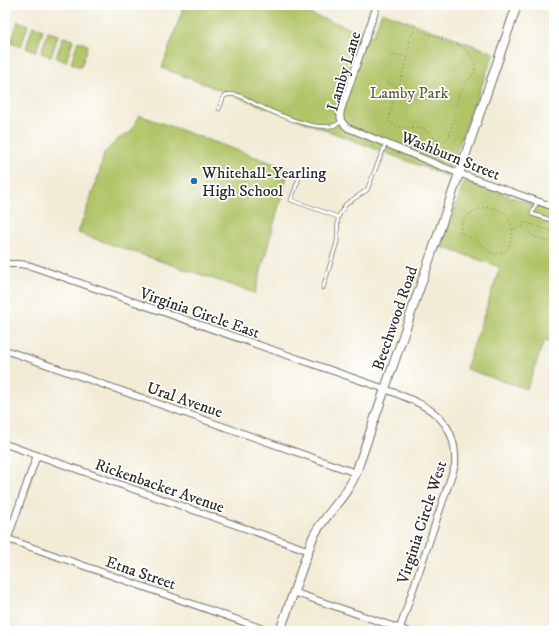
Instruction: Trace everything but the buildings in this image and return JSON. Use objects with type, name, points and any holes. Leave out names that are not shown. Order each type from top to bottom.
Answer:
[{"type":"street","name":"Lamby Lane","points":[[341,122],[341,110],[377,5]]},
{"type":"street","name":"Beechwood Road","points":[[280,631],[307,550],[320,524],[346,493],[356,473],[517,5]]},
{"type":"street","name":"Washburn Street","points":[[341,122],[348,128],[458,173],[554,207]]},
{"type":"street","name":"Virginia Circle East","points":[[5,264],[31,266],[384,389]]},
{"type":"street","name":"Ural Avenue","points":[[5,350],[356,473]]},
{"type":"street","name":"Virginia Circle West","points":[[384,389],[420,403],[437,413],[452,437],[455,451],[453,472],[400,628]]},
{"type":"street","name":"Rickenbacker Avenue","points":[[5,444],[307,550]]},
{"type":"street","points":[[5,546],[6,539],[37,455]]},
{"type":"street","name":"Etna Street","points":[[6,539],[269,631]]},
{"type":"street","points":[[293,592],[407,631]]},
{"type":"lane","points":[[218,110],[224,96],[234,94],[269,110],[313,126],[336,126],[341,122]]},
{"type":"lane","points":[[323,288],[337,242],[338,217],[346,204],[367,190],[386,143]]},
{"type":"lane","points":[[299,178],[291,200],[338,217]]},
{"type":"lane","points":[[537,201],[532,214],[554,221]]},
{"type":"path","points":[[415,31],[419,31],[463,46],[474,61],[475,71],[459,94],[448,139],[442,142],[438,141],[422,129],[397,127],[390,124],[389,116],[408,57],[410,36],[415,31]]},
{"type":"path","points":[[390,56],[399,55],[408,57]]},
{"type":"path","points":[[388,83],[408,90],[404,98]]},
{"type":"path","points":[[484,208],[503,212],[508,216],[513,229],[511,241],[507,250],[495,254],[489,252],[475,240],[460,232],[462,222],[466,217],[477,209],[484,208]]},
{"type":"path","points":[[513,229],[522,227],[524,222],[554,232]]},
{"type":"path","points":[[522,227],[533,236],[554,244]]},
{"type":"green space","name":"Lamby Park","points":[[184,5],[284,5],[373,36],[382,12],[494,53],[447,176],[162,68]]},
{"type":"green space","points":[[18,21],[28,25],[21,47],[11,43]]},
{"type":"green space","points":[[33,26],[43,30],[36,52],[26,48]]},
{"type":"green space","points":[[48,32],[58,35],[51,57],[41,53]]},
{"type":"green space","points":[[63,37],[73,40],[66,62],[56,58]]},
{"type":"green space","points":[[78,41],[88,45],[81,67],[71,63]]},
{"type":"green space","points":[[139,115],[289,169],[255,293],[78,233],[99,174],[104,153],[118,139],[131,132]]},
{"type":"green space","points":[[464,182],[469,182],[554,212],[554,344],[544,341],[527,389],[466,369],[500,267],[442,247]]},
{"type":"place","name":"Whitehall-Yearling High School","points":[[194,181]]}]
